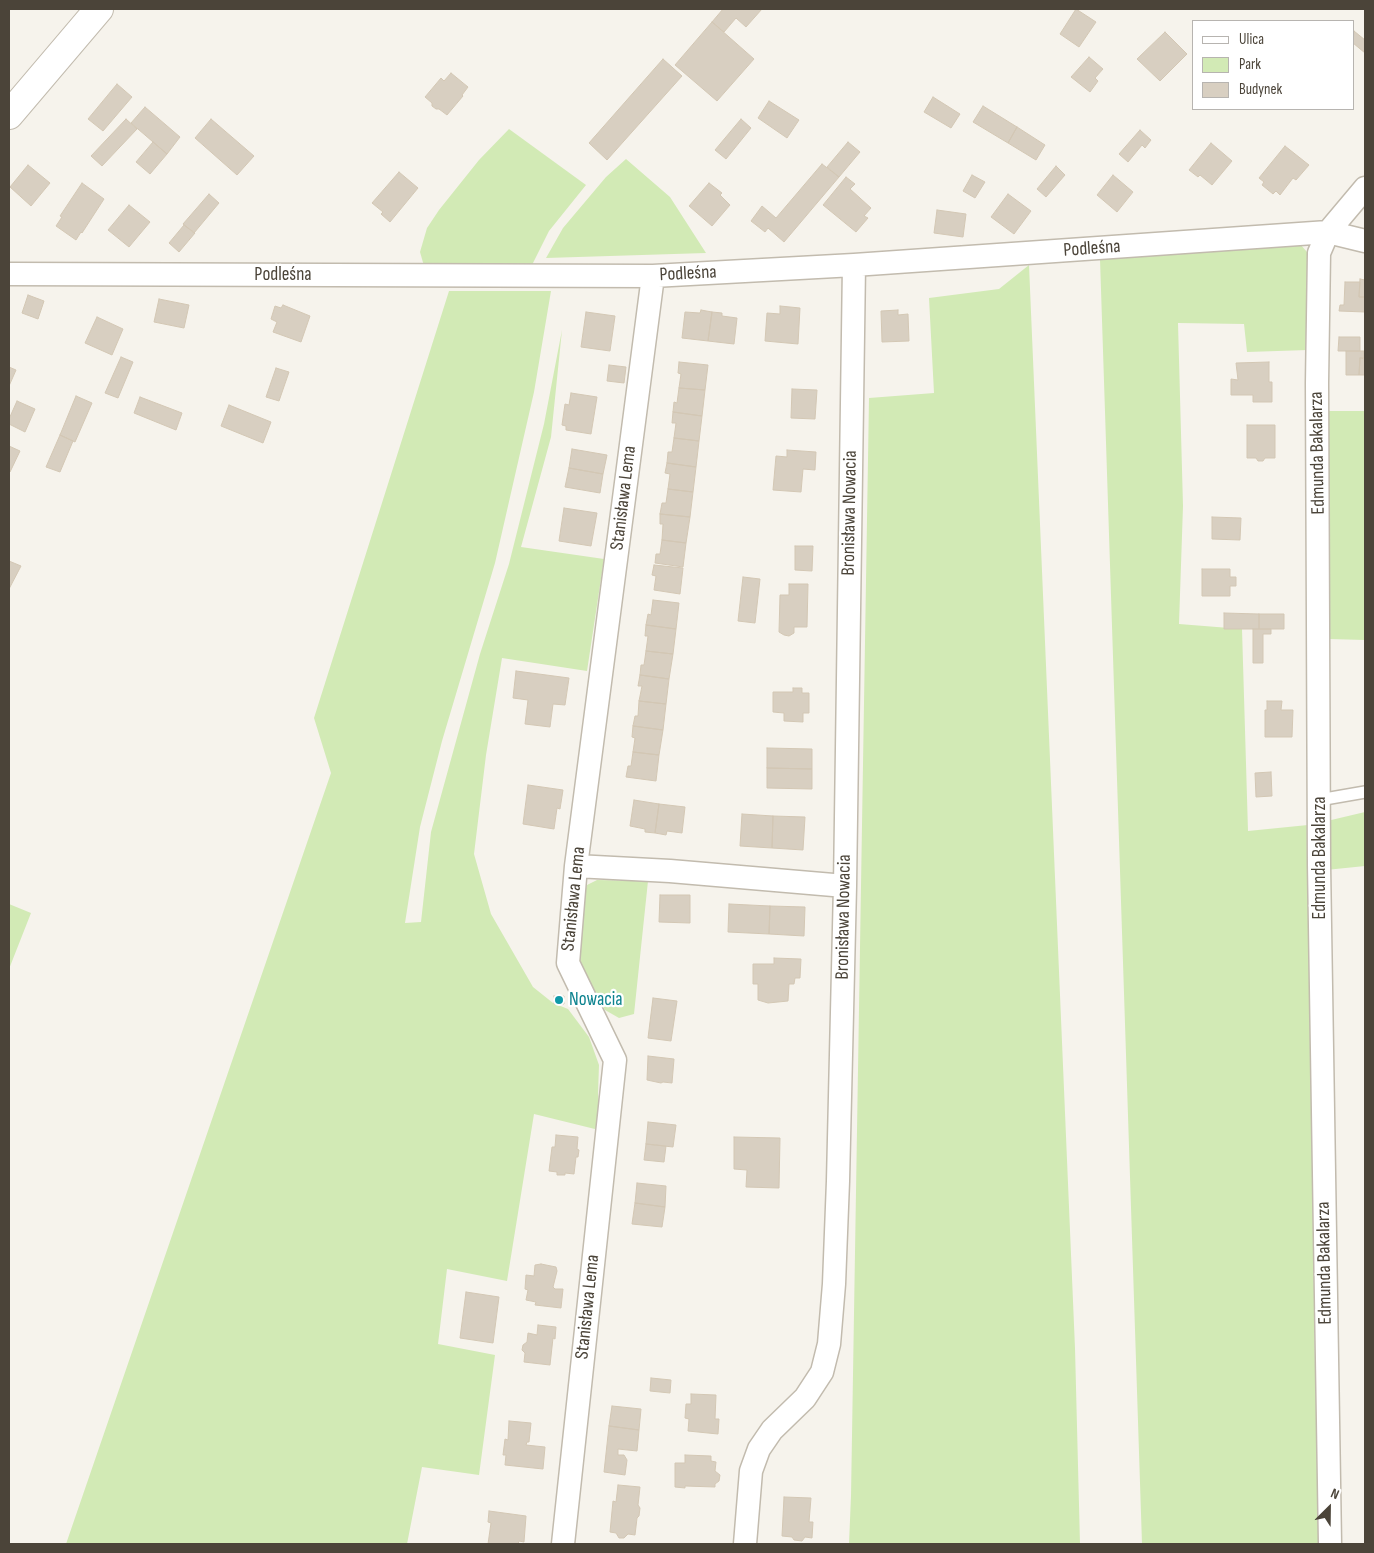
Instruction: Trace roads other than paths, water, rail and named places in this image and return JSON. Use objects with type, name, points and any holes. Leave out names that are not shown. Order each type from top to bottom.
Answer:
[{"type":"street","points":[[9,115],[99,9]]},
{"type":"street","name":"Edmunda Bakalarza","points":[[1330,1544],[1319,800],[1317,383],[1319,253],[1328,232],[1365,188]]},
{"type":"street","name":"Podleśna","points":[[9,274],[653,276],[854,265],[1328,232],[1365,241]]},
{"type":"street","name":"Bronisława Nowacia","points":[[745,1544],[752,1471],[759,1449],[772,1430],[805,1398],[822,1372],[830,1344],[838,1181],[845,886],[854,265]]},
{"type":"street","name":"Stanisława Lema","points":[[563,1544],[615,1060],[568,962],[576,866],[653,276]]},
{"type":"street","points":[[576,866],[670,871],[845,886]]},
{"type":"lane","points":[[1319,800],[1365,792]]},
{"type":"place","name":"Nowacia","points":[[559,1000]]}]
